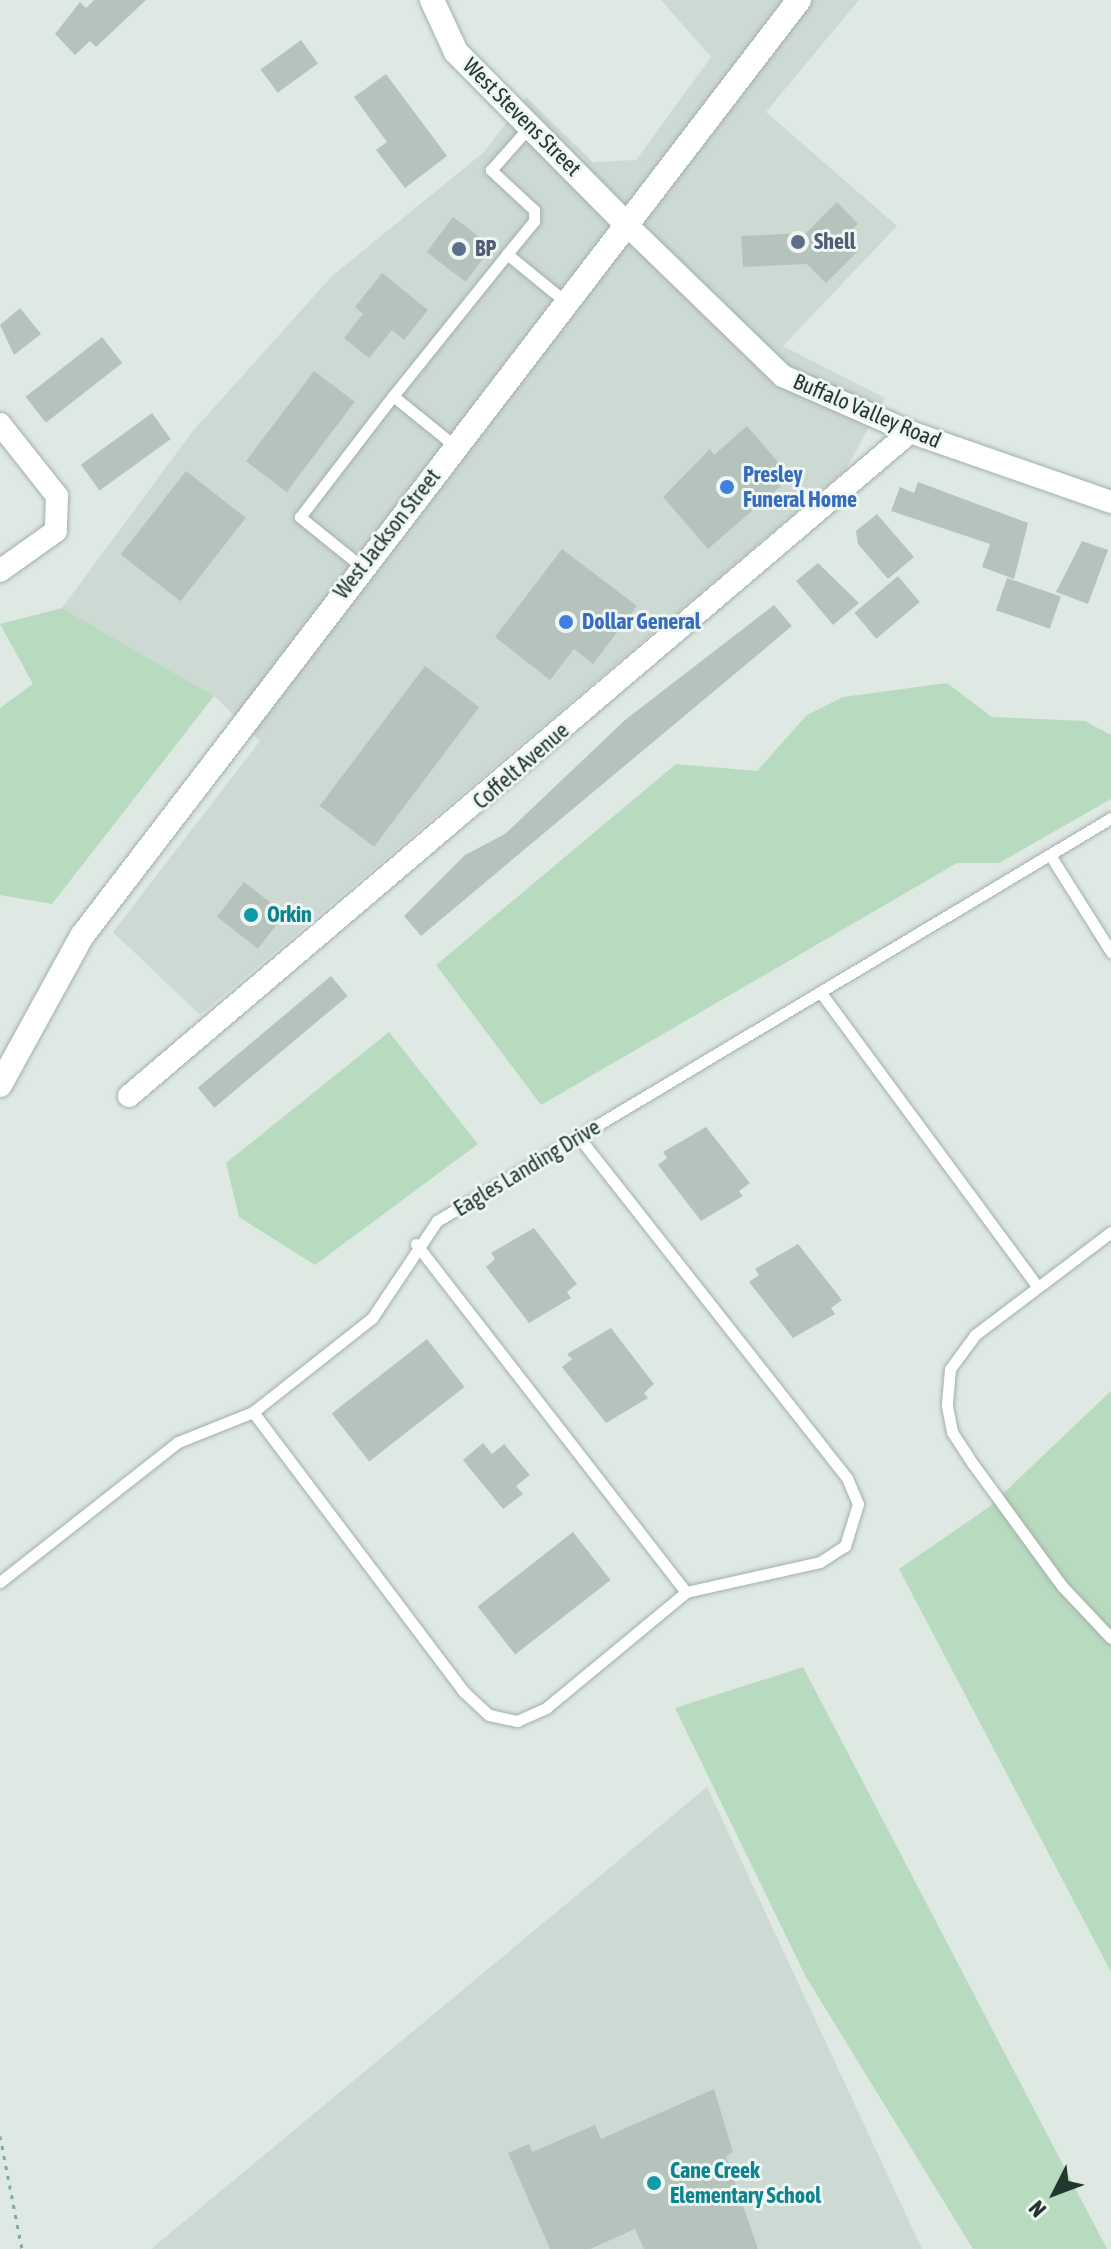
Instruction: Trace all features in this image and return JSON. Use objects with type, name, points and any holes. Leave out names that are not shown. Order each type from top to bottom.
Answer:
[{"type":"street","name":"West Stevens Street","points":[[432,0],[456,52],[627,225]]},
{"type":"street","name":"West Jackson Street","points":[[0,1085],[6,1055],[82,936],[799,0]]},
{"type":"street","name":"Buffalo Valley Road","points":[[627,225],[770,367],[910,432],[1111,502]]},
{"type":"street","points":[[0,424],[57,496],[56,531],[0,571]]},
{"type":"street","name":"Coffelt Avenue","points":[[129,1096],[910,432]]},
{"type":"lane","points":[[362,567],[300,517],[534,221],[534,210],[491,170],[530,126]]},
{"type":"lane","points":[[507,254],[567,303]]},
{"type":"lane","points":[[393,396],[455,446]]},
{"type":"lane","name":"Eagles Landing Drive","points":[[0,1582],[178,1442],[253,1412],[372,1318],[416,1244],[437,1221],[1111,818]]},
{"type":"lane","points":[[1050,855],[1111,952]]},
{"type":"lane","points":[[821,993],[1036,1285]]},
{"type":"lane","points":[[253,1412],[489,1715],[517,1721],[546,1708],[686,1592],[820,1562],[845,1546],[858,1504],[847,1478],[579,1137]]},
{"type":"lane","points":[[1111,1232],[1036,1285],[975,1335],[950,1369],[952,1432],[1062,1586],[1111,1638]]},
{"type":"lane","points":[[416,1244],[686,1592]]},
{"type":"path","points":[[0,2136],[22,2249]]},
{"type":"shaded area","points":[[661,0],[859,0],[766,112],[897,226],[783,346],[885,398],[845,471],[200,1015],[113,932],[260,741],[214,696],[62,608],[192,432],[332,276],[484,152],[526,97],[593,162],[636,160],[711,57]]},
{"type":"shaded area","points":[[707,1787],[922,2249],[151,2249]]},
{"type":"green space","points":[[62,608],[214,696],[52,904],[0,895],[0,708],[33,684],[0,624]]},
{"type":"green space","points":[[947,683],[992,717],[1085,721],[1111,735],[1111,799],[999,863],[957,863],[541,1105],[436,965],[676,764],[757,771],[807,715],[843,697]]},
{"type":"green space","points":[[389,1032],[478,1144],[315,1265],[239,1217],[226,1163]]},
{"type":"green space","points":[[1111,1391],[1111,1972],[899,1569],[989,1507]]},
{"type":"green space","points":[[803,1667],[1107,2249],[973,2249],[806,1977],[675,1708]]},
{"type":"building","points":[[94,0],[146,0],[96,47],[90,41],[75,55],[55,34],[80,2],[86,8]]},
{"type":"building","points":[[301,40],[318,63],[278,93],[261,69]]},
{"type":"building","points":[[386,74],[447,156],[405,188],[376,150],[387,142],[354,97]]},
{"type":"building","name":"Shell","points":[[837,202],[858,224],[847,235],[861,248],[826,283],[807,264],[743,267],[741,236],[806,233]]},
{"type":"building","name":"BP","points":[[453,217],[492,246],[466,282],[427,252]]},
{"type":"building","points":[[382,273],[428,310],[404,340],[392,330],[369,358],[344,338],[363,314],[355,307]]},
{"type":"building","points":[[20,308],[41,334],[14,355],[0,325]]},
{"type":"building","points":[[102,337],[122,363],[46,423],[26,397]]},
{"type":"building","points":[[314,371],[355,402],[287,492],[246,461]]},
{"type":"building","points":[[152,413],[171,439],[100,491],[81,465]]},
{"type":"building","name":"Presley Funeral Home","points":[[747,426],[791,477],[708,549],[663,497],[710,449],[714,455]]},
{"type":"building","points":[[186,471],[246,518],[181,601],[121,555]]},
{"type":"building","points":[[918,482],[1028,523],[1014,579],[982,567],[990,544],[891,511],[900,487],[914,493]]},
{"type":"building","points":[[877,514],[914,557],[888,579],[858,544],[856,531]]},
{"type":"building","points":[[1082,541],[1108,550],[1088,604],[1056,592]]},
{"type":"building","name":"Dollar General","points":[[562,549],[637,606],[593,664],[574,649],[550,680],[495,637]]},
{"type":"building","points":[[818,563],[859,603],[833,625],[796,581]]},
{"type":"building","points":[[898,576],[920,602],[876,639],[854,613]]},
{"type":"building","points":[[1007,578],[1061,597],[1050,629],[996,610]]},
{"type":"building","points":[[774,605],[792,626],[421,936],[404,916],[465,855],[505,834],[625,720]]},
{"type":"building","points":[[425,666],[479,707],[374,847],[320,806]]},
{"type":"building","name":"Orkin","points":[[244,882],[285,914],[258,949],[217,917]]},
{"type":"building","points":[[331,976],[348,996],[214,1108],[198,1088]]},
{"type":"building","points":[[706,1127],[750,1183],[739,1191],[743,1196],[701,1221],[658,1165],[667,1158],[663,1152]]},
{"type":"building","points":[[534,1228],[577,1284],[567,1292],[571,1298],[529,1323],[486,1267],[495,1259],[491,1253]]},
{"type":"building","points":[[798,1244],[842,1300],[831,1308],[835,1314],[793,1338],[749,1282],[759,1275],[755,1269]]},
{"type":"building","points":[[611,1328],[654,1384],[644,1393],[648,1398],[606,1423],[562,1367],[572,1359],[567,1354]]},
{"type":"building","points":[[427,1339],[465,1387],[369,1462],[332,1413]]},
{"type":"building","points":[[483,1443],[492,1454],[504,1444],[530,1475],[516,1486],[523,1494],[503,1509],[463,1460]]},
{"type":"building","points":[[573,1532],[611,1580],[515,1655],[478,1606]]},
{"type":"building","name":"Cane Creek Elementary School","points":[[714,2089],[733,2152],[726,2156],[758,2249],[644,2249],[635,2229],[590,2249],[550,2249],[508,2153],[529,2144],[532,2152],[595,2125],[601,2139]]},
{"type":"place","name":"Shell","points":[[798,242]]},
{"type":"place","name":"BP","points":[[459,249]]},
{"type":"place","name":"Presley Funeral Home","points":[[727,487]]},
{"type":"place","name":"Dollar General","points":[[566,622]]},
{"type":"place","name":"Orkin","points":[[251,915]]},
{"type":"place","name":"Cane Creek Elementary School","points":[[654,2183]]}]
